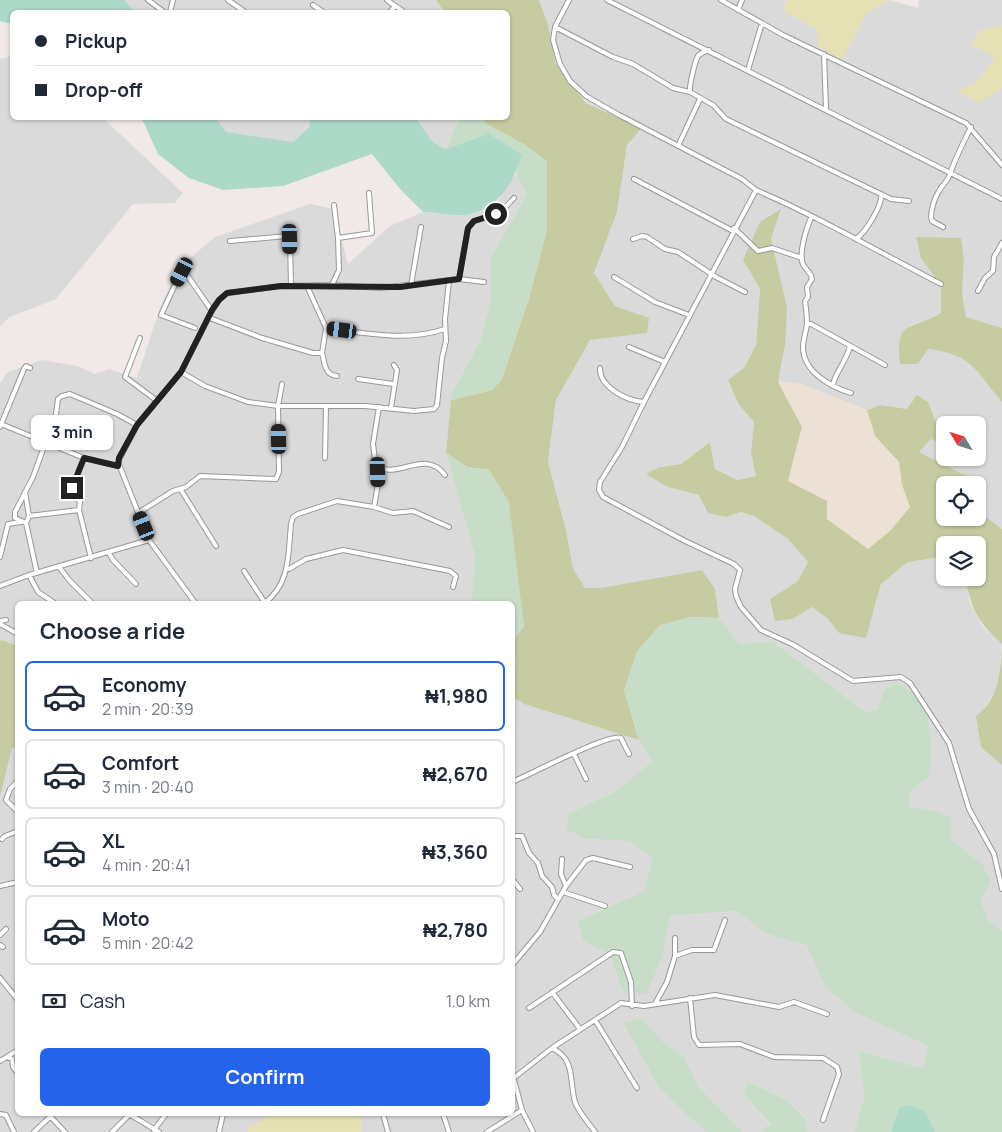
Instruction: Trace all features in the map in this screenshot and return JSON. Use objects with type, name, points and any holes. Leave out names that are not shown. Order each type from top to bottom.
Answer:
[{"type":"street","points":[[148,0],[161,10]]},
{"type":"street","points":[[228,0],[242,10]]},
{"type":"street","points":[[569,0],[555,27],[554,50],[570,81],[586,96],[742,179],[756,190],[784,201],[888,258],[941,284]]},
{"type":"street","points":[[607,0],[1002,200]]},
{"type":"street","points":[[722,0],[762,23],[971,127],[1002,165]]},
{"type":"street","points":[[738,10],[742,0]]},
{"type":"street","points":[[390,1],[401,10]]},
{"type":"street","points":[[313,5],[320,10]]},
{"type":"street","points":[[392,10],[395,6]]},
{"type":"street","points":[[748,70],[762,23]]},
{"type":"street","points":[[555,27],[613,57],[633,64],[674,88],[690,92],[713,105],[726,119],[891,199],[909,201]]},
{"type":"street","points":[[690,92],[690,82],[698,56],[709,50]]},
{"type":"street","points":[[824,54],[826,110]]},
{"type":"street","points":[[678,146],[700,98]]},
{"type":"street","points":[[943,227],[932,221],[930,214],[939,190],[951,173],[952,164],[963,147],[971,127]]},
{"type":"street","points":[[634,179],[734,230],[758,251],[772,248],[802,258]]},
{"type":"street","points":[[756,190],[689,315],[622,447],[600,482],[599,490],[604,496],[685,541],[734,564],[740,570],[735,589],[736,596],[741,608],[761,630],[792,644],[853,681],[902,677],[910,683],[949,743],[969,809],[994,854],[1002,889]]},
{"type":"street","points":[[338,238],[372,233],[369,193]]},
{"type":"street","points":[[856,239],[865,231],[881,202],[881,194]]},
{"type":"street","points":[[459,279],[468,228],[474,221],[499,214],[514,198]]},
{"type":"street","points":[[881,202],[891,199]]},
{"type":"street","points":[[332,285],[339,270],[334,205]]},
{"type":"street","points":[[812,216],[803,240],[802,264],[811,273],[812,279],[807,287],[808,296],[805,301],[807,324],[803,347],[806,358],[813,370],[833,386],[851,393]]},
{"type":"street","points":[[411,286],[421,227]]},
{"type":"street","points":[[230,241],[287,236],[290,239],[292,286]]},
{"type":"street","points":[[633,239],[642,236],[648,237],[665,249],[678,252],[746,292]]},
{"type":"street","points":[[978,291],[985,278],[994,269],[994,257],[1002,243]]},
{"type":"street","points":[[195,328],[161,315],[182,272],[185,272],[212,310]]},
{"type":"street","points":[[614,278],[656,302],[689,315]]},
{"type":"street","points":[[194,601],[149,540],[118,466],[119,458],[137,425],[181,372],[210,318],[212,310],[219,300],[227,293],[292,286],[332,285],[380,288],[411,286],[459,279],[484,282]]},
{"type":"street","points":[[181,372],[205,386],[239,400],[278,406],[430,410],[436,407],[446,341],[445,329],[449,280]]},
{"type":"street","points":[[307,286],[326,328],[322,353],[326,370],[332,376],[336,376]]},
{"type":"street","points":[[210,318],[262,338],[322,353]]},
{"type":"street","points":[[807,324],[811,324],[885,365]]},
{"type":"street","points":[[326,328],[395,336],[428,334],[445,329]]},
{"type":"street","points":[[140,338],[125,376],[156,400]]},
{"type":"street","points":[[833,386],[833,380],[848,358],[850,346]]},
{"type":"street","points":[[629,347],[666,362]]},
{"type":"street","points":[[390,408],[397,370],[394,365]]},
{"type":"street","points":[[30,368],[26,366],[24,369],[1,426],[84,458],[118,466]]},
{"type":"street","points":[[600,368],[601,377],[607,386],[644,402]]},
{"type":"street","points":[[358,379],[393,384]]},
{"type":"street","points":[[138,513],[173,491],[180,490],[200,476],[276,479],[279,472],[278,406],[282,384]]},
{"type":"street","points":[[37,573],[24,523],[14,516],[46,442],[57,410],[56,402],[70,394],[137,425]]},
{"type":"street","points":[[325,458],[326,406]]},
{"type":"street","points":[[374,507],[379,469],[373,444],[379,408]]},
{"type":"street","points":[[84,458],[71,490],[79,499],[79,510],[91,558]]},
{"type":"street","points":[[379,469],[429,463],[439,468],[445,475]]},
{"type":"street","points":[[180,490],[216,546]]},
{"type":"street","points":[[24,523],[29,516],[25,492]]},
{"type":"street","points":[[266,601],[277,592],[288,569],[291,524],[295,516],[332,501],[374,507],[393,513],[413,511],[449,527]]},
{"type":"street","points":[[29,516],[79,510]]},
{"type":"street","points":[[0,557],[8,524],[24,523]]},
{"type":"street","points":[[0,586],[29,575],[110,553],[149,540]]},
{"type":"street","points":[[288,569],[306,559],[343,550],[450,571],[456,576],[453,587]]},
{"type":"street","points":[[110,553],[113,560],[136,584]]},
{"type":"street","points":[[59,567],[90,601]]},
{"type":"street","points":[[244,571],[263,601]]},
{"type":"street","points":[[29,575],[38,592],[52,601]]},
{"type":"street","points":[[0,622],[6,620]]},
{"type":"street","points":[[0,622],[15,632]]},
{"type":"street","points":[[515,781],[594,744],[619,736],[629,754]]},
{"type":"street","points":[[574,754],[586,779]]},
{"type":"street","points":[[15,784],[10,789],[6,800],[15,809]]},
{"type":"street","points":[[2,839],[15,833]]},
{"type":"street","points":[[515,836],[522,836],[529,853],[538,864],[542,876],[552,887],[558,899]]},
{"type":"street","points":[[515,961],[545,924],[566,886],[590,858],[630,867]]},
{"type":"street","points":[[562,859],[561,874],[566,886]]},
{"type":"street","points":[[0,886],[15,883]]},
{"type":"street","points":[[515,883],[520,889]]},
{"type":"street","points":[[563,892],[605,906]]},
{"type":"street","points":[[675,956],[692,950],[714,950],[725,920]]},
{"type":"street","points":[[0,935],[6,929]]},
{"type":"street","points":[[655,1004],[666,982],[675,956],[675,938]]},
{"type":"street","points":[[529,1008],[612,952],[621,953],[631,982],[632,1006]]},
{"type":"street","points":[[0,978],[15,996]]},
{"type":"street","points":[[552,992],[580,1029]]},
{"type":"street","points":[[533,1132],[522,1110],[515,1077],[552,1048],[621,1004],[632,1006],[655,1004],[715,995],[731,996],[779,1007],[791,1001],[827,1014]]},
{"type":"street","points":[[690,998],[694,1037],[699,1045],[740,1044],[774,1057],[823,1058],[837,1067],[839,1074],[824,1120]]},
{"type":"street","points":[[595,1020],[637,1088]]},
{"type":"street","points":[[552,1048],[562,1054],[570,1065],[576,1105],[595,1132]]},
{"type":"street","points":[[4,1059],[15,1052]]},
{"type":"street","points":[[0,1054],[4,1059]]},
{"type":"street","points":[[4,1059],[12,1059],[15,1069]]},
{"type":"street","points":[[515,1114],[522,1110]]},
{"type":"street","points":[[0,1114],[6,1115],[14,1132]]},
{"type":"street","points":[[34,1132],[50,1116]]},
{"type":"street","points":[[53,1116],[65,1132]]},
{"type":"street","points":[[112,1132],[127,1116]]},
{"type":"street","points":[[132,1116],[159,1132]]},
{"type":"street","points":[[154,1130],[164,1116]]},
{"type":"street","points":[[218,1132],[222,1116]]},
{"type":"street","points":[[384,1116],[388,1132]]},
{"type":"street","points":[[443,1116],[448,1132]]},
{"type":"street","points":[[487,1132],[512,1116]]},
{"type":"shaded area","points":[[0,0],[125,0],[132,10],[10,10],[10,24],[0,21]]},
{"type":"shaded area","points":[[125,0],[436,0],[444,10],[132,10]]},
{"type":"shaded area","points":[[436,0],[539,0],[548,24],[556,64],[586,103],[642,128],[627,145],[617,212],[594,273],[615,306],[649,318],[647,333],[590,340],[556,400],[548,462],[566,530],[573,568],[585,588],[600,588],[702,570],[715,589],[719,618],[690,617],[624,690],[639,740],[524,704],[515,698],[515,637],[524,626],[489,470],[467,467],[446,453],[451,400],[492,390],[530,296],[527,146],[482,120],[510,120],[510,10],[444,10]]},
{"type":"shaded area","points":[[539,0],[787,0],[782,10],[817,29],[842,59],[866,14],[889,0],[918,8],[919,0],[1002,0],[1002,25],[979,31],[972,45],[996,56],[978,81],[999,90],[1002,86],[1002,328],[966,317],[962,293],[964,262],[916,237],[921,258],[942,286],[941,313],[928,320],[910,325],[928,349],[950,352],[969,361],[1002,402],[1002,529],[986,517],[986,476],[967,476],[947,466],[986,466],[986,416],[936,416],[936,422],[928,402],[907,409],[881,405],[867,410],[801,384],[778,382],[785,345],[771,239],[781,210],[743,260],[760,289],[756,345],[744,368],[739,405],[754,422],[751,452],[757,476],[737,480],[715,469],[710,442],[681,464],[660,467],[668,487],[699,495],[726,517],[740,512],[754,516],[788,539],[808,562],[798,581],[770,599],[793,619],[812,607],[828,619],[839,633],[874,611],[881,584],[908,562],[936,558],[936,586],[967,586],[970,603],[982,626],[1002,644],[998,686],[983,711],[981,747],[1002,765],[1002,930],[989,922],[981,899],[991,881],[983,865],[951,839],[932,810],[909,806],[911,791],[929,777],[922,701],[910,690],[897,683],[878,709],[867,713],[772,641],[740,644],[719,618],[715,589],[702,570],[600,588],[585,588],[573,568],[566,530],[548,462],[556,400],[590,340],[648,318],[615,306],[594,273],[617,212],[627,145],[642,128],[587,103],[556,64],[548,24]]},
{"type":"shaded area","points":[[787,0],[889,0],[866,14],[842,60],[818,46],[817,29],[782,10]]},
{"type":"shaded area","points":[[1002,25],[1002,86],[979,103],[957,91],[978,81],[995,57],[971,45],[979,31]]},
{"type":"shaded area","points":[[10,56],[10,120],[105,120],[183,193],[175,203],[133,204],[56,299],[10,317],[0,326],[0,59]]},
{"type":"shaded area","points":[[142,120],[217,120],[227,132],[293,142],[309,127],[310,120],[417,120],[433,142],[446,149],[489,134],[522,155],[510,184],[490,206],[470,214],[453,215],[423,212],[401,190],[372,154],[283,186],[223,190],[189,178],[158,154]]},
{"type":"shaded area","points":[[217,120],[310,120],[309,126],[293,142],[227,132]]},
{"type":"shaded area","points":[[417,120],[458,120],[446,149],[433,142]]},
{"type":"shaded area","points":[[458,120],[482,120],[527,146],[547,161],[547,231],[530,296],[502,380],[492,390],[451,400],[452,393],[480,341],[491,300],[491,257],[527,194],[516,174],[522,155],[446,149]]},
{"type":"shaded area","points":[[516,174],[527,194],[491,257],[491,300],[480,341],[452,393],[446,453],[475,556],[471,601],[15,601],[15,645],[0,641],[0,383],[8,372],[42,360],[78,366],[95,374],[109,369],[137,378],[161,305],[177,269],[215,237],[310,204],[334,209],[348,264],[390,226],[423,212],[469,214],[497,202]]},
{"type":"shaded area","points":[[781,209],[771,239],[787,308],[785,345],[778,382],[802,427],[788,481],[827,501],[827,519],[868,549],[891,530],[910,507],[902,485],[899,462],[875,436],[867,410],[881,405],[907,409],[917,395],[928,402],[936,422],[936,442],[931,439],[919,452],[936,460],[936,466],[947,466],[967,476],[936,476],[936,526],[986,526],[986,517],[1002,529],[1002,644],[981,622],[973,607],[967,586],[986,586],[986,536],[936,536],[936,558],[908,562],[881,584],[866,638],[839,633],[828,619],[812,607],[793,619],[775,621],[770,599],[798,581],[808,562],[788,539],[754,516],[741,512],[726,517],[708,513],[699,495],[668,487],[646,474],[660,467],[681,464],[710,442],[715,469],[737,480],[756,476],[751,452],[754,422],[739,405],[728,380],[744,368],[756,345],[760,289],[743,260],[760,222]]},
{"type":"shaded area","points":[[916,237],[961,238],[964,262],[962,293],[966,317],[1002,328],[1002,402],[971,365],[954,355],[928,349],[918,364],[900,364],[900,340],[907,328],[941,313],[941,286],[921,258]]},
{"type":"shaded area","points":[[778,382],[801,384],[867,410],[875,436],[899,462],[902,485],[910,507],[891,530],[868,549],[827,519],[826,501],[788,481],[802,427]]},
{"type":"shaded area","points":[[931,439],[936,442],[936,460],[919,452]]},
{"type":"shaded area","points":[[446,453],[467,467],[489,470],[509,502],[524,626],[515,637],[515,601],[471,601],[475,556]]},
{"type":"shaded area","points":[[690,617],[719,618],[740,644],[772,641],[867,713],[878,709],[884,690],[897,683],[914,693],[922,702],[930,729],[929,777],[911,791],[909,806],[932,810],[951,817],[951,839],[983,865],[991,881],[981,900],[989,922],[1002,930],[1002,1132],[935,1132],[893,1129],[891,1132],[854,1132],[864,1097],[859,1051],[922,1068],[928,1046],[856,1013],[825,987],[807,946],[767,934],[735,911],[670,916],[663,955],[646,994],[623,991],[610,955],[583,940],[578,921],[644,891],[652,858],[629,841],[586,839],[566,830],[569,813],[613,793],[653,761],[639,740],[624,690],[637,651],[660,625]]},
{"type":"shaded area","points":[[2,640],[15,645],[15,748],[12,748],[0,797],[0,641]]},
{"type":"shaded area","points":[[1002,648],[1002,765],[981,747],[976,716],[984,709],[994,694],[999,676]]},
{"type":"shaded area","points":[[515,698],[524,704],[639,740],[654,761],[613,793],[569,813],[566,830],[586,839],[629,841],[652,858],[644,891],[578,921],[663,955],[670,916],[735,911],[767,934],[807,946],[825,987],[856,1013],[928,1046],[922,1068],[859,1051],[864,1097],[854,1132],[808,1132],[806,1118],[786,1100],[747,1081],[744,1095],[771,1126],[758,1132],[743,1132],[698,1086],[684,1056],[661,1040],[641,1017],[623,1023],[659,1088],[687,1116],[708,1132],[361,1132],[362,1116],[515,1116]]},
{"type":"shaded area","points":[[12,747],[15,747],[15,1116],[264,1116],[260,1122],[248,1127],[248,1132],[0,1132],[0,797]]},
{"type":"shaded area","points":[[641,1017],[661,1040],[684,1056],[698,1086],[743,1132],[708,1132],[687,1116],[659,1088],[623,1023]]},
{"type":"shaded area","points":[[747,1081],[786,1100],[806,1119],[808,1132],[758,1132],[771,1125],[744,1095]]},
{"type":"shaded area","points":[[912,1105],[926,1113],[935,1132],[891,1132],[900,1107]]},
{"type":"shaded area","points":[[264,1116],[362,1116],[361,1132],[248,1132],[248,1127],[260,1122]]},
{"type":"route","points":[[72,488],[84,458],[114,467],[118,466],[119,458],[137,425],[181,372],[210,318],[212,310],[227,293],[281,286],[400,287],[459,279],[468,228],[474,221],[496,214]]}]
